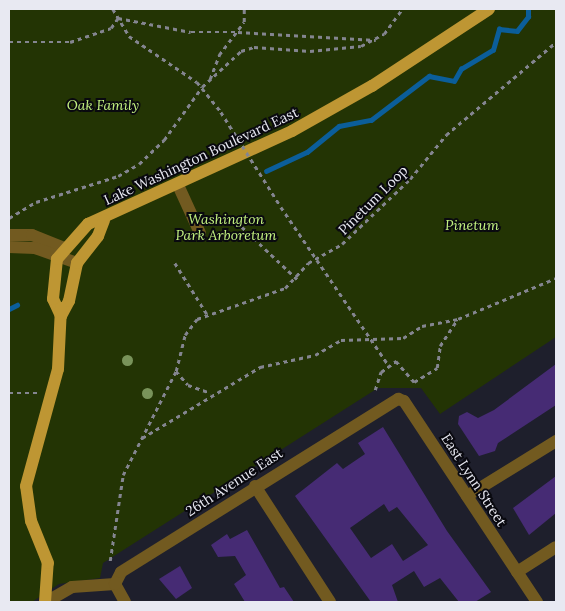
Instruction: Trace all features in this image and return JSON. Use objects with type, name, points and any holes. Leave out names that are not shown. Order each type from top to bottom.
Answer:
[{"type":"main road","name":"Lake Washington Boulevard East","points":[[46,602],[48,563],[31,521],[26,486],[53,393],[61,316],[69,301],[67,261],[64,248],[88,224],[104,220],[292,132],[372,86],[489,9]]},
{"type":"main road","name":"Lake Washington Boulevard East","points":[[61,316],[53,299],[67,261],[98,236],[104,220]]},
{"type":"street","points":[[178,184],[200,233]]},
{"type":"street","points":[[9,235],[32,235],[64,248]]},
{"type":"street","points":[[9,247],[35,248],[67,261]]},
{"type":"street","name":"East Lynn Street","points":[[375,408],[392,400],[404,401],[537,602]]},
{"type":"street","name":"26th Avenue East","points":[[116,587],[121,572],[375,408]]},
{"type":"street","points":[[467,496],[556,441]]},
{"type":"street","points":[[255,486],[330,602]]},
{"type":"street","points":[[517,572],[556,546]]},
{"type":"street","points":[[46,602],[72,587],[116,587],[125,602]]},
{"type":"path","points":[[113,9],[129,36],[202,87],[221,112],[281,207],[389,366]]},
{"type":"path","points":[[209,80],[219,56],[238,32],[244,9]]},
{"type":"path","points":[[9,218],[36,202],[118,176],[139,164],[164,140],[202,87],[248,48],[310,50],[377,40],[402,9]]},
{"type":"path","points":[[118,18],[191,32],[238,32],[377,40]]},
{"type":"path","points":[[9,42],[70,42],[110,28],[118,18]]},
{"type":"path","name":"Pinetum Loop","points":[[110,561],[119,490],[140,438],[176,371],[185,335],[197,319],[207,314],[252,303],[297,279],[316,258],[364,225],[446,135],[556,42]]},
{"type":"path","points":[[242,227],[297,279]]},
{"type":"path","points":[[175,263],[207,314]]},
{"type":"path","points":[[140,438],[211,393],[260,368],[315,355],[341,340],[370,336],[403,338],[422,326],[458,319],[556,278]]},
{"type":"path","points":[[376,390],[381,372],[399,362],[414,382],[437,368],[440,346],[458,319]]},
{"type":"path","points":[[176,371],[188,384],[211,393]]},
{"type":"path","points":[[9,393],[53,393]]},
{"type":"green space","name":"Washington Park Arboretum","points":[[9,9],[556,9],[556,337],[440,414],[421,388],[378,388],[103,563],[100,578],[59,584],[32,602],[9,602]]},
{"type":"building","points":[[556,364],[556,405],[498,443],[495,451],[479,456],[458,424],[459,416],[467,412],[478,418],[494,410]]},
{"type":"building","points":[[383,427],[447,531],[491,592],[475,602],[459,602],[440,578],[424,587],[414,571],[392,585],[398,602],[371,602],[295,496],[337,463],[343,469],[365,454],[358,443]],"holes":[[[384,504],[389,512],[397,507],[428,545],[403,561],[392,544],[371,558],[350,528]]]},
{"type":"building","points":[[556,476],[556,513],[529,535],[513,508]]},
{"type":"building","points":[[247,530],[280,588],[284,587],[294,602],[245,602],[234,584],[246,575],[235,556],[218,557],[211,545],[227,534],[230,539]]},
{"type":"building","points":[[180,566],[192,588],[176,599],[159,579]]},
{"type":"waterway","points":[[266,171],[307,152],[339,126],[371,120],[429,76],[454,81],[461,69],[493,50],[499,29],[517,31],[528,17],[528,9]]},
{"type":"waterway","points":[[9,309],[17,305]]},
{"type":"park label","name":"Oak Family","points":[[103,105]]},
{"type":"park label","name":"Pinetum","points":[[472,225]]}]
